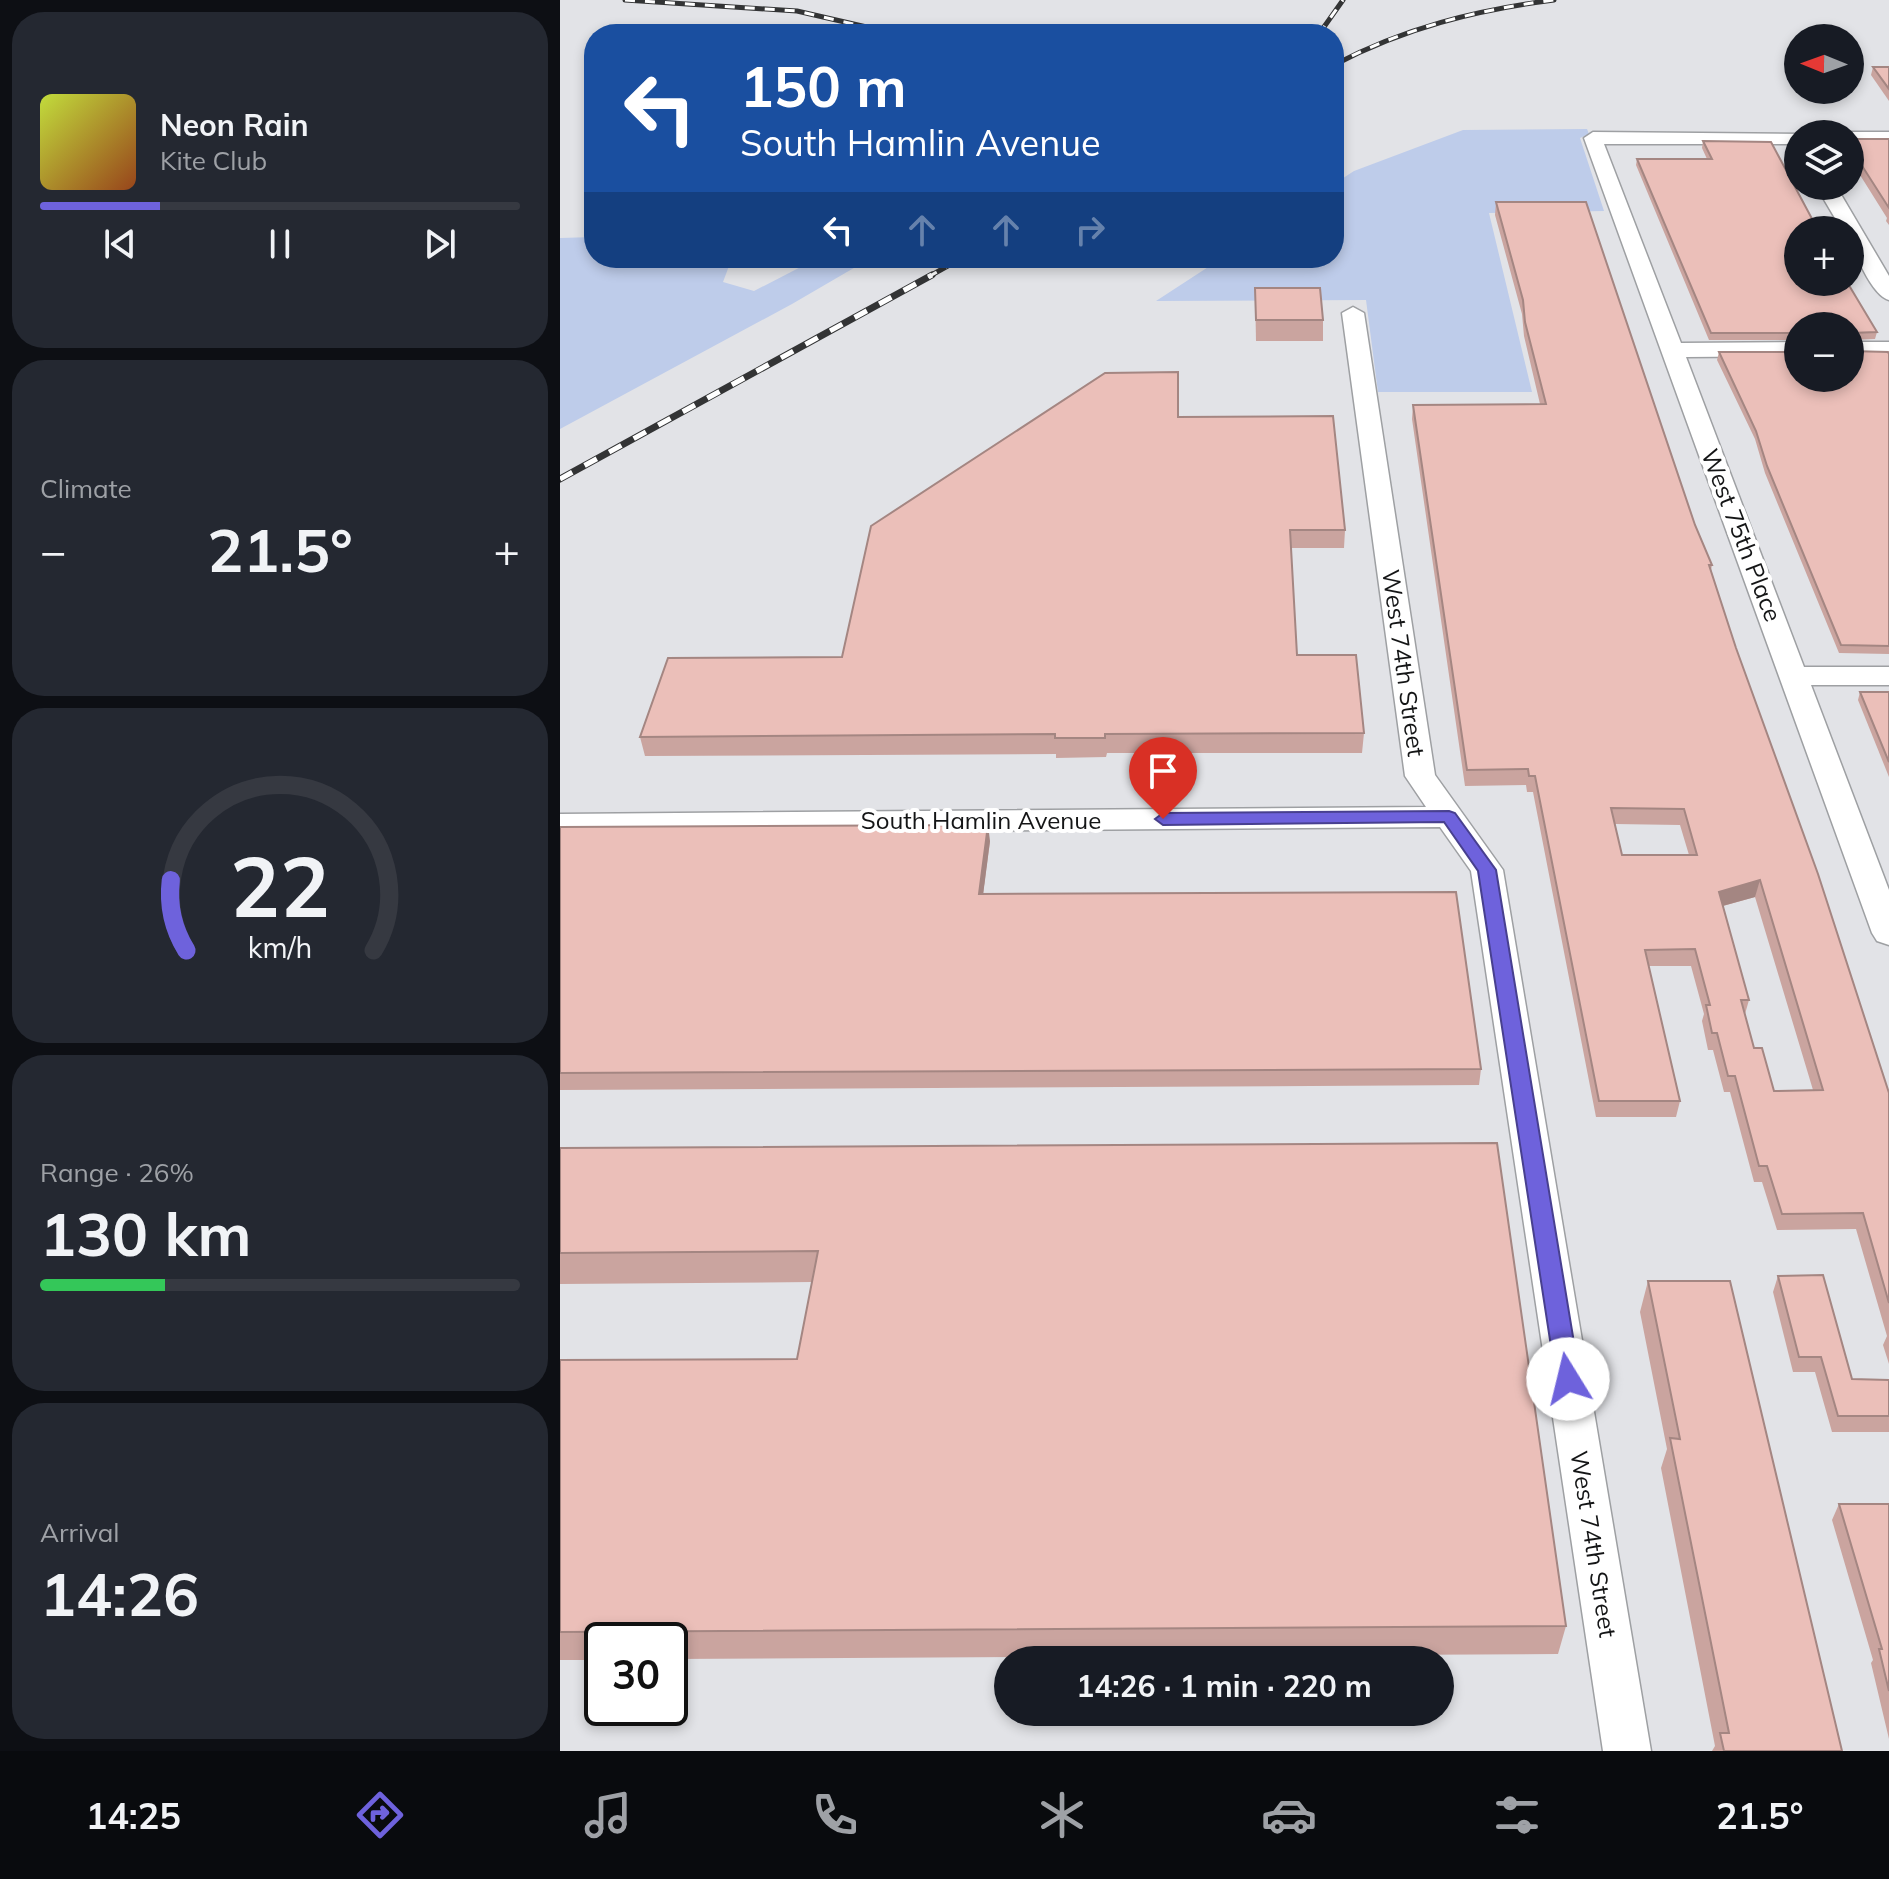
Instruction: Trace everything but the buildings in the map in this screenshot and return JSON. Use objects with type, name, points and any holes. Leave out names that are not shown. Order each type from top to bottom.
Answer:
[{"type":"street","name":"West 75th Place","points":[[1784,138],[1593,138],[1889,933]]},
{"type":"street","points":[[1864,138],[1889,138]]},
{"type":"street","points":[[1834,200],[1889,294]]},
{"type":"street","name":"West 74th Street","points":[[1353,313],[1420,776],[1487,870],[1627,1751]]},
{"type":"street","points":[[1672,350],[1784,349]]},
{"type":"street","points":[[1864,349],[1889,349]]},
{"type":"street","points":[[1794,676],[1889,676]]},
{"type":"street","name":"South Hamlin Avenue","points":[[560,824],[1449,817]]},
{"type":"shaded area","points":[[1587,129],[1589,134],[1580,138],[1604,211],[1489,213],[1532,392],[1378,392],[1366,300],[1156,301],[1207,268],[1344,268],[1344,178],[1463,130]]},
{"type":"shaded area","points":[[584,237],[584,268],[728,268],[723,282],[754,291],[799,268],[854,268],[560,429],[560,238]]},
{"type":"railway","points":[[625,0],[797,11],[854,24]]},
{"type":"railway","points":[[1326,24],[1343,0]]},
{"type":"railway","points":[[1344,60],[1441,22],[1554,0]]},
{"type":"railway","points":[[928,277],[944,268]]},
{"type":"railway","points":[[560,479],[932,275]]},
{"type":"route","points":[[1163,819],[1449,817],[1487,870],[1568,1379]]}]
